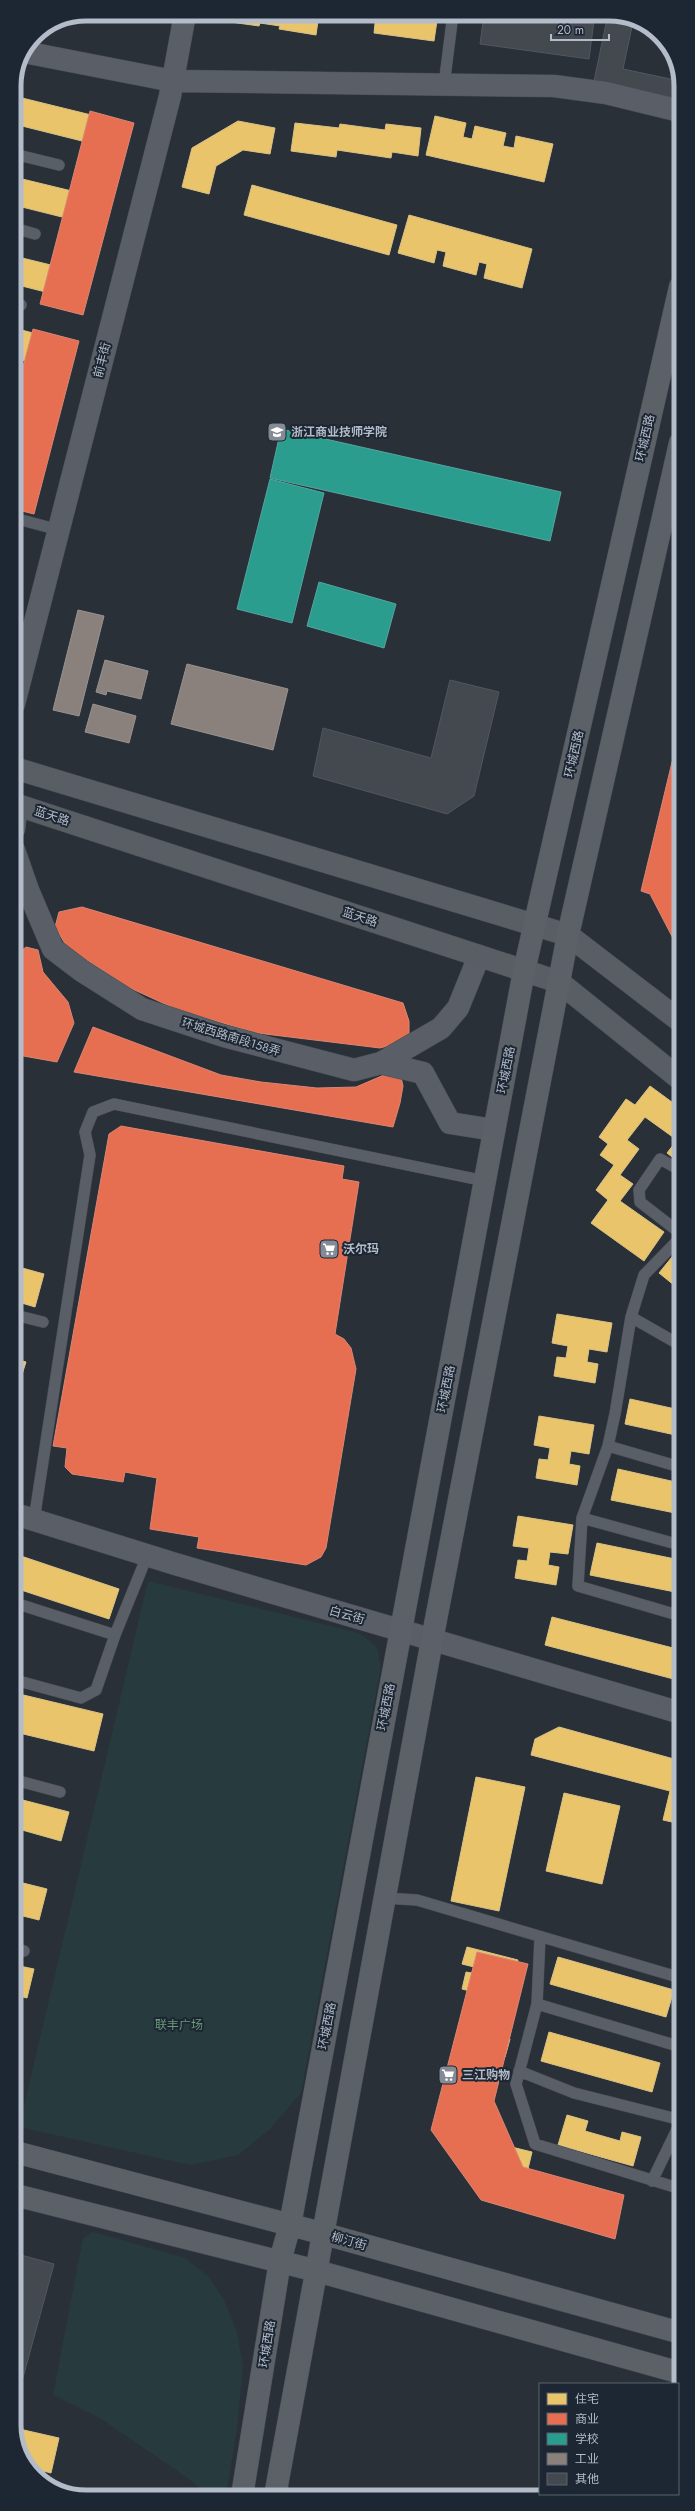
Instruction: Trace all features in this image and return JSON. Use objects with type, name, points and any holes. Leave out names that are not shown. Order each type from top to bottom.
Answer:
[{"type":"main road","name":"环城西路","points":[[243,2490],[280,2261],[290,2225],[524,971],[674,313]]},
{"type":"main road","points":[[276,2490],[317,2270],[321,2233],[432,1640],[568,935],[674,469]]},
{"type":"main road","name":"柳汀街","points":[[21,2154],[321,2233],[674,2331]]},
{"type":"main road","points":[[21,2196],[317,2270],[674,2371]]},
{"type":"street","name":"前丰街","points":[[21,677],[173,81],[184,21]]},
{"type":"street","points":[[30,53],[173,81],[554,86],[606,93],[674,110]]},
{"type":"street","points":[[21,770],[568,935],[674,1016]]},
{"type":"street","name":"蓝天路","points":[[21,806],[559,982],[674,1074]]},
{"type":"street","name":"环城西路南段158弄","points":[[21,870],[53,948],[82,971],[142,1009],[224,1036],[354,1070],[381,1064],[441,1028],[458,1008],[478,956]]},
{"type":"street","points":[[381,1064],[423,1073],[450,1123],[494,1130]]},
{"type":"street","name":"白云街","points":[[25,1517],[147,1556],[674,1711]]},
{"type":"lane","points":[[444,85],[451,21]]},
{"type":"lane","points":[[21,156],[59,165]]},
{"type":"lane","points":[[21,230],[35,234]]},
{"type":"lane","points":[[21,520],[59,530]]},
{"type":"lane","points":[[25,1517],[90,1155],[85,1132],[94,1112],[114,1104],[485,1181]]},
{"type":"lane","points":[[674,1167],[660,1159],[639,1190],[640,1202],[674,1228]]},
{"type":"lane","points":[[674,1244],[644,1275],[631,1317],[615,1414],[608,1446],[582,1518],[578,1586],[674,1614]]},
{"type":"lane","points":[[21,1316],[43,1322]]},
{"type":"lane","points":[[631,1317],[674,1342]]},
{"type":"lane","points":[[608,1446],[674,1465]]},
{"type":"lane","points":[[582,1518],[674,1543]]},
{"type":"lane","points":[[21,1682],[81,1698],[96,1690],[115,1635],[147,1556]]},
{"type":"lane","points":[[21,1605],[115,1635]]},
{"type":"lane","points":[[21,1782],[60,1792]]},
{"type":"lane","points":[[384,1898],[417,1900],[674,1976]]},
{"type":"lane","points":[[540,1937],[537,2004],[516,2084],[535,2144],[674,2187]]},
{"type":"lane","points":[[537,2004],[674,2046]]},
{"type":"lane","points":[[519,2071],[574,2093],[674,2119]]},
{"type":"lane","points":[[652,2181],[674,2135]]},
{"type":"green space","name":"联丰广场","points":[[148,1581],[359,1633],[377,1647],[381,1666],[301,2093],[270,2129],[238,2155],[190,2165],[21,2127],[21,2119]]},
{"type":"green space","points":[[93,2232],[185,2258],[208,2276],[224,2300],[237,2332],[243,2367],[237,2428],[227,2490],[202,2490],[186,2477],[100,2418],[53,2395],[83,2238]]},
{"type":"building: 住宅","points":[[223,21],[318,21],[316,35],[279,29],[280,26],[260,23],[259,26]]},
{"type":"building: 住宅","points":[[375,21],[437,21],[434,41],[374,33]]},
{"type":"building: 住宅","points":[[21,98],[128,124],[122,151],[21,126]]},
{"type":"building: 住宅","points":[[435,116],[466,123],[463,137],[472,139],[475,126],[506,133],[503,146],[514,148],[516,136],[553,144],[544,182],[426,155]]},
{"type":"building: 住宅","points":[[238,121],[275,128],[270,154],[243,150],[216,166],[209,194],[182,187],[192,148]]},
{"type":"building: 住宅","points":[[295,123],[339,128],[340,124],[385,130],[386,124],[421,128],[418,156],[392,152],[391,158],[337,150],[336,157],[291,151]]},
{"type":"building: 住宅","points":[[21,179],[109,200],[102,227],[21,207]]},
{"type":"building: 住宅","points":[[252,185],[397,225],[389,255],[244,215]]},
{"type":"building: 住宅","points":[[409,215],[532,249],[522,288],[484,278],[487,264],[479,262],[476,275],[443,266],[446,252],[437,250],[434,263],[398,253]]},
{"type":"building: 住宅","points":[[21,258],[92,275],[85,302],[21,286]]},
{"type":"building: 住宅","points":[[21,330],[71,343],[63,371],[21,360]]},
{"type":"building: 住宅","points":[[21,403],[52,410],[44,441],[21,435]]},
{"type":"building: 住宅","points":[[21,477],[36,480],[28,508],[21,506]]},
{"type":"building: 住宅","points":[[674,776],[674,788],[671,787]]},
{"type":"building: 住宅","points":[[658,839],[674,843],[674,874],[651,869]]},
{"type":"building: 住宅","points":[[650,1086],[674,1104],[674,1138],[645,1117],[627,1140],[639,1149],[620,1175],[633,1184],[620,1201],[664,1232],[644,1261],[591,1223],[608,1200],[596,1190],[614,1165],[600,1155],[608,1144],[599,1137],[626,1099],[635,1105]]},
{"type":"building: 住宅","points":[[674,1144],[674,1158],[667,1153]]},
{"type":"building: 住宅","points":[[674,1254],[674,1285],[659,1273]]},
{"type":"building: 住宅","points":[[21,1268],[44,1274],[35,1307],[21,1303]]},
{"type":"building: 住宅","points":[[557,1314],[612,1323],[607,1352],[589,1349],[587,1362],[598,1364],[595,1383],[554,1376],[557,1357],[566,1358],[568,1346],[552,1343]]},
{"type":"building: 住宅","points":[[21,1361],[26,1362],[21,1378]]},
{"type":"building: 住宅","points":[[630,1399],[674,1409],[674,1435],[625,1424]]},
{"type":"building: 住宅","points":[[539,1416],[594,1425],[589,1454],[571,1451],[569,1464],[580,1466],[577,1485],[536,1478],[539,1459],[548,1460],[550,1448],[534,1445]]},
{"type":"building: 住宅","points":[[618,1469],[674,1482],[674,1513],[611,1500]]},
{"type":"building: 住宅","points":[[518,1516],[573,1525],[568,1554],[550,1552],[548,1565],[559,1567],[556,1585],[515,1578],[518,1560],[527,1561],[529,1548],[513,1546]]},
{"type":"building: 住宅","points":[[597,1543],[674,1559],[674,1592],[590,1575]]},
{"type":"building: 住宅","points":[[21,1556],[119,1589],[109,1619],[21,1590]]},
{"type":"building: 住宅","points":[[552,1617],[674,1648],[674,1679],[545,1645]]},
{"type":"building: 住宅","points":[[21,1694],[103,1714],[94,1751],[21,1733]]},
{"type":"building: 住宅","points":[[559,1727],[674,1759],[674,1822],[663,1820],[670,1791],[531,1755],[535,1739]]},
{"type":"building: 住宅","points":[[476,1777],[525,1787],[499,1911],[451,1901]]},
{"type":"building: 住宅","points":[[564,1793],[620,1806],[602,1884],[546,1871]]},
{"type":"building: 住宅","points":[[21,1800],[69,1812],[61,1841],[21,1830]]},
{"type":"building: 住宅","points":[[21,1882],[47,1889],[39,1920],[21,1916]]},
{"type":"building: 住宅","points":[[467,1947],[518,1960],[513,1978],[500,1975],[498,1981],[505,1982],[500,1999],[462,1989],[466,1972],[472,1973],[474,1967],[462,1964]]},
{"type":"building: 住宅","points":[[558,1957],[674,1990],[666,2017],[550,1984]]},
{"type":"building: 住宅","points":[[21,1966],[34,1969],[27,1998],[21,1996]]},
{"type":"building: 住宅","points":[[459,2026],[510,2039],[505,2057],[492,2054],[490,2060],[497,2062],[492,2079],[454,2069],[458,2051],[464,2053],[466,2046],[454,2043]]},
{"type":"building: 住宅","points":[[549,2032],[660,2063],[652,2092],[541,2061]]},
{"type":"building: 住宅","points":[[452,2108],[488,2117],[483,2140],[532,2152],[522,2194],[475,2181],[483,2151],[444,2141]]},
{"type":"building: 住宅","points":[[567,2115],[588,2121],[585,2131],[620,2141],[622,2132],[641,2137],[633,2166],[558,2145]]},
{"type":"building: 住宅","points":[[531,2185],[620,2209],[613,2235],[524,2212]]},
{"type":"building: 住宅","points":[[21,2429],[59,2438],[51,2473],[37,2468],[24,2446]]},
{"type":"building: 商业","points":[[90,111],[134,123],[83,315],[40,304]]},
{"type":"building: 商业","points":[[33,329],[79,341],[34,514],[21,511],[21,374]]},
{"type":"building: 商业","points":[[674,754],[674,940],[650,894],[641,891]]},
{"type":"building: 商业","points":[[82,907],[403,1003],[409,1021],[409,1040],[380,1048],[257,1033],[178,1010],[128,987],[67,947],[55,927],[59,912]]},
{"type":"building: 商业","points":[[26,947],[38,950],[43,972],[68,1002],[74,1023],[57,1062],[21,1056],[21,951]]},
{"type":"building: 商业","points":[[93,1027],[221,1075],[261,1082],[317,1088],[356,1087],[384,1075],[401,1077],[403,1086],[400,1103],[393,1127],[74,1072]]},
{"type":"building: 商业","points":[[121,1126],[344,1166],[342,1179],[359,1182],[335,1334],[344,1339],[351,1348],[356,1369],[326,1548],[321,1557],[306,1565],[197,1548],[199,1537],[150,1529],[157,1478],[125,1472],[123,1482],[72,1474],[65,1467],[67,1448],[53,1446],[109,1134]]},
{"type":"building: 商业","points":[[477,1952],[528,1964],[494,2101],[523,2167],[624,2195],[615,2239],[481,2200],[431,2130]]},
{"type":"building: 学校","points":[[281,429],[561,492],[550,541],[270,478]]},
{"type":"building: 学校","points":[[270,479],[324,493],[292,623],[237,609]]},
{"type":"building: 学校","points":[[319,582],[396,604],[384,648],[307,626]]},
{"type":"building: 工业","points":[[78,610],[104,616],[79,716],[53,710]]},
{"type":"building: 工业","points":[[105,660],[148,671],[141,699],[107,691],[106,695],[96,692]]},
{"type":"building: 工业","points":[[187,664],[288,689],[273,750],[171,724]]},
{"type":"building: 工业","points":[[93,704],[136,716],[129,743],[85,732]]},
{"type":"building: 其他","points":[[483,21],[594,21],[589,59],[480,44]]},
{"type":"building: 其他","points":[[607,21],[626,23],[632,25],[623,69],[673,80],[674,98],[594,81]]},
{"type":"building: 其他","points":[[450,680],[499,692],[474,796],[447,814],[313,776],[323,728],[431,758]]},
{"type":"building: 其他","points":[[21,2255],[54,2264],[21,2385]]},
{"type":"place","name":"浙江商业技师学院","points":[[277,432]]},
{"type":"place","name":"沃尔玛","points":[[329,1249]]},
{"type":"place","name":"三江购物","points":[[448,2075]]}]
